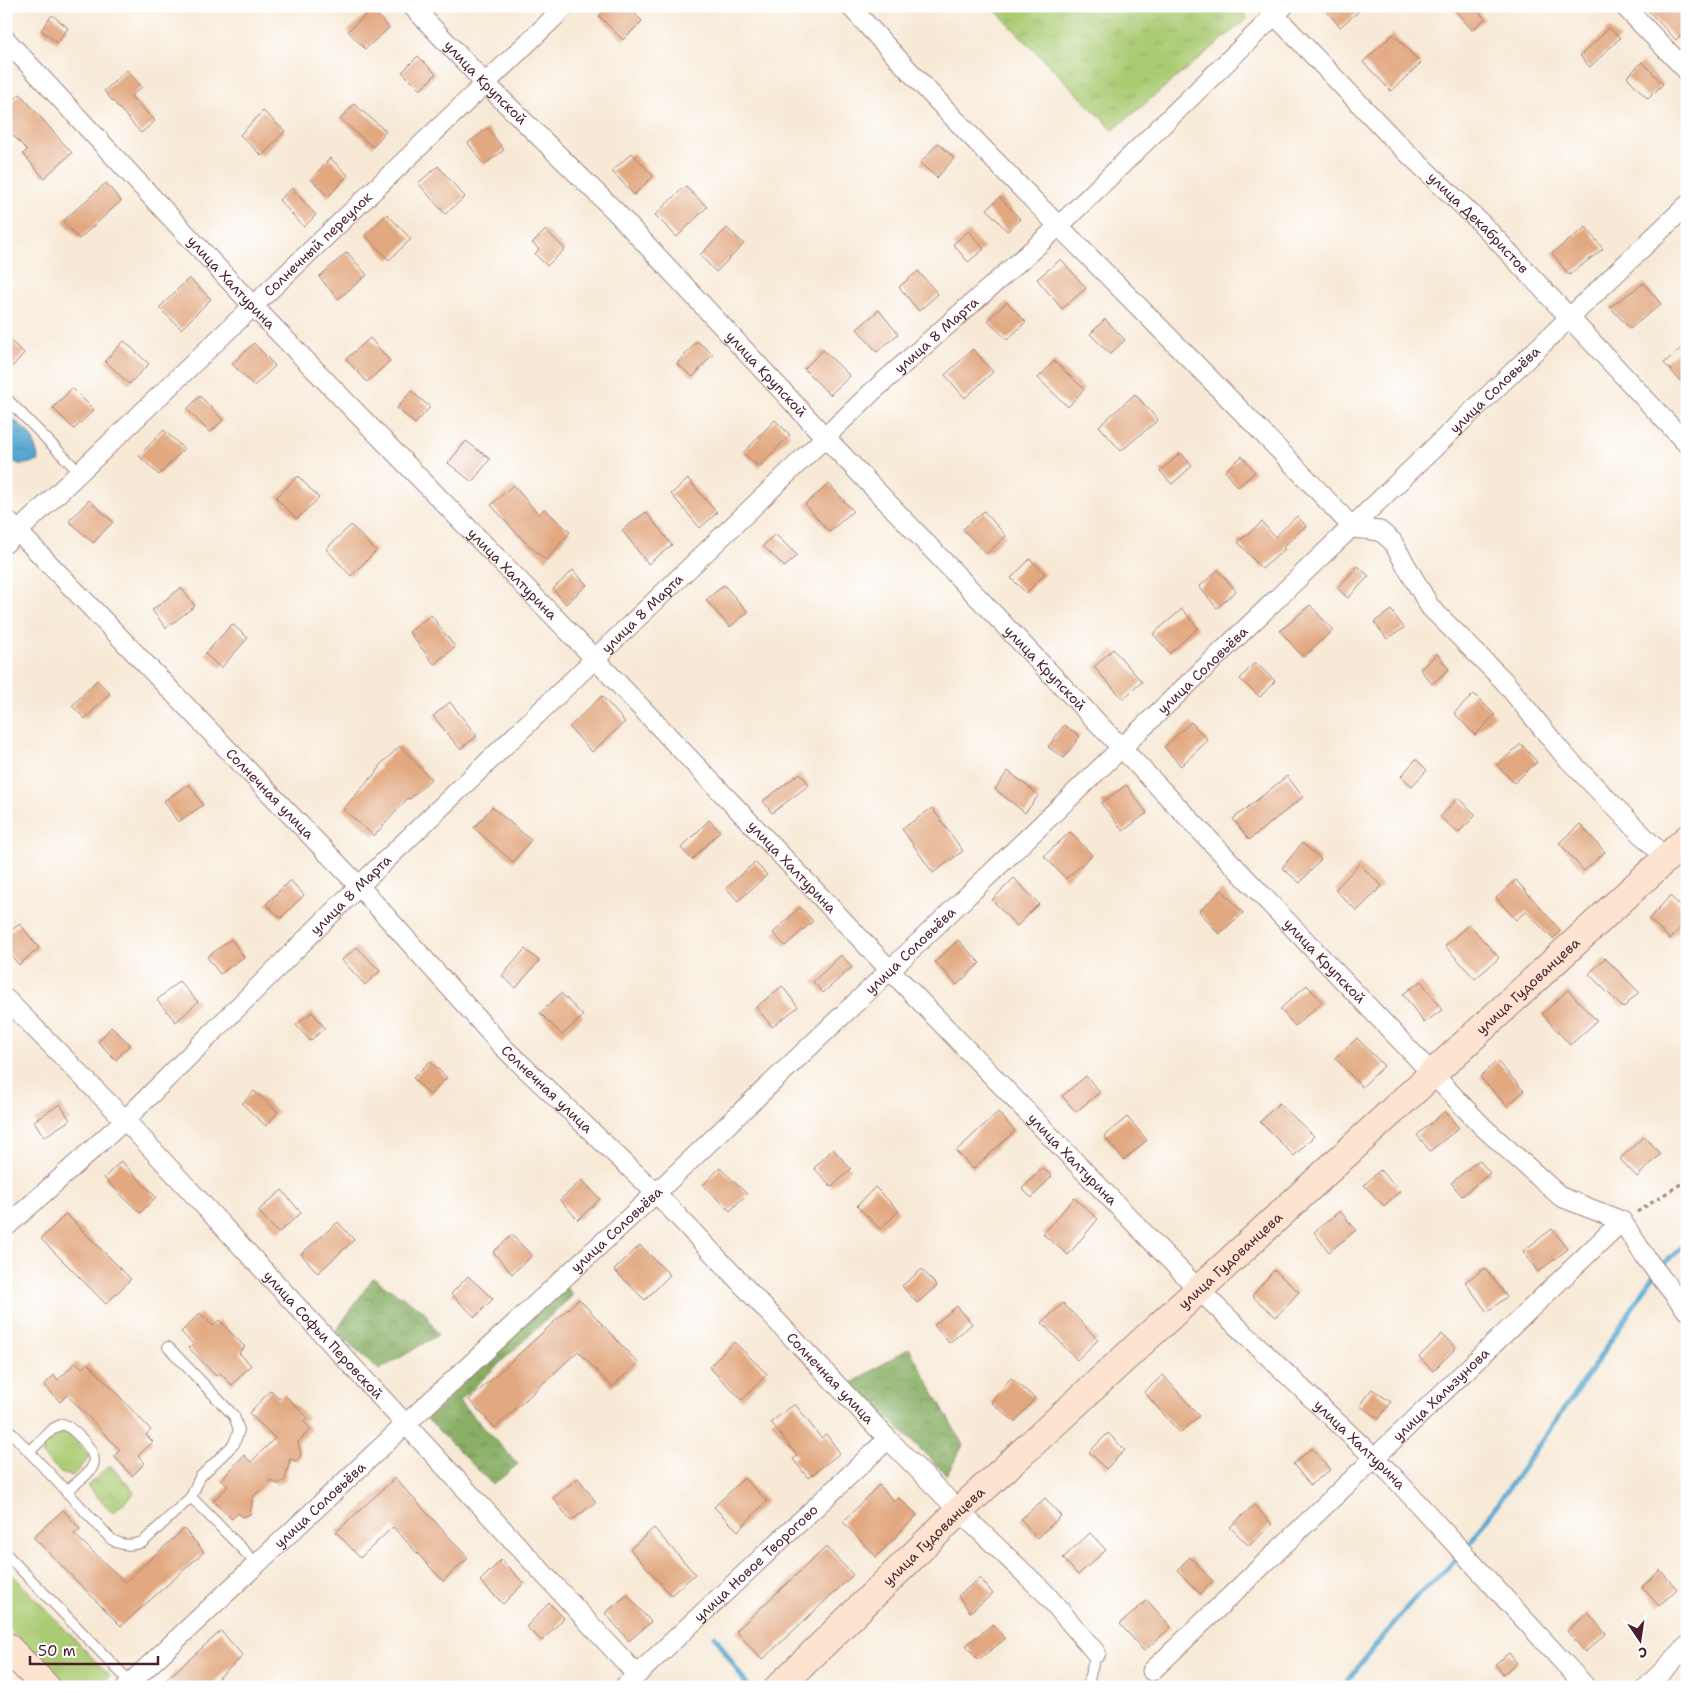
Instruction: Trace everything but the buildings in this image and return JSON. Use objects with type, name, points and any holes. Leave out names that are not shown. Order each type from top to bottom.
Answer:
[{"type":"street","name":"улица Крупской","points":[[412,6],[485,84],[616,212],[825,437],[1483,1127],[1561,1197],[1622,1221]]},
{"type":"street","name":"Солнечный переулок","points":[[10,531],[80,474],[566,6]]},
{"type":"street","points":[[850,6],[925,90],[1058,227],[1262,430],[1353,528],[1380,531],[1392,541],[1430,607],[1504,681],[1564,756],[1666,859]]},
{"type":"street","points":[[1624,6],[1687,71]]},
{"type":"street","name":"улица 8 Марта","points":[[6,1227],[125,1120],[359,886],[872,392],[1058,227],[1275,9]]},
{"type":"street","name":"улица Декабристов","points":[[1275,9],[1396,142],[1485,227],[1687,444]]},
{"type":"street","name":"улица Халтурина","points":[[6,40],[253,306],[1199,1290],[1375,1459],[1586,1687]]},
{"type":"street","name":"улица Соловьёва","points":[[129,1685],[256,1563],[656,1193],[1122,749],[1236,636],[1353,528],[1687,205]]},
{"type":"street","name":"Солнечная улица","points":[[10,531],[359,886],[502,1046],[656,1193],[888,1439],[959,1511],[1045,1593],[1096,1653]]},
{"type":"street","name":"улица Гудованцева","points":[[779,1687],[959,1511],[1687,839]]},
{"type":"street","name":"улица Софьи Перовской","points":[[6,999],[125,1120],[407,1423],[537,1565],[631,1681]]},
{"type":"street","points":[[1622,1221],[1646,1258],[1687,1311]]},
{"type":"street","name":"улица Хальзунова","points":[[1152,1671],[1622,1221]]},
{"type":"street","name":"улица Новое Творогово","points":[[631,1681],[888,1439]]},
{"type":"street","points":[[6,1646],[46,1687]]},
{"type":"street","points":[[1647,1687],[1687,1646]]},
{"type":"lane","points":[[6,398],[80,474]]},
{"type":"lane","points":[[6,1427],[111,1540],[126,1545],[143,1542],[191,1497],[200,1477],[234,1444],[239,1430],[234,1416],[168,1347]]},
{"type":"lane","points":[[29,1452],[54,1428],[63,1424],[72,1429],[85,1443],[94,1454],[94,1463],[66,1492]]},
{"type":"lane","points":[[191,1497],[256,1563]]},
{"type":"lane","points":[[6,1554],[129,1685]]},
{"type":"lane","points":[[1087,1687],[1096,1653]]},
{"type":"path","points":[[1622,1221],[1687,1180]]},
{"type":"green space","points":[[991,6],[1237,6],[1248,18],[1113,130]]},
{"type":"green space","points":[[373,1278],[424,1311],[438,1335],[379,1370],[336,1331]]},
{"type":"green space","points":[[565,1286],[573,1295],[459,1401],[518,1464],[493,1485],[426,1418]]},
{"type":"green space","points":[[909,1348],[963,1445],[947,1475],[852,1383]]},
{"type":"green space","points":[[57,1432],[66,1432],[88,1453],[88,1459],[73,1476],[63,1474],[43,1456],[42,1447]]},
{"type":"green space","points":[[110,1465],[135,1492],[113,1513],[87,1486]]},
{"type":"green space","points":[[6,1568],[110,1676],[98,1687],[65,1687],[6,1626]]},
{"type":"water","points":[[6,412],[32,436],[39,461],[21,465],[6,458]]},
{"type":"waterway","points":[[1466,1549],[1588,1375],[1656,1272],[1687,1242]]},
{"type":"waterway","points":[[1342,1687],[1412,1601],[1460,1556]]},
{"type":"waterway","points":[[715,1636],[748,1687]]}]
